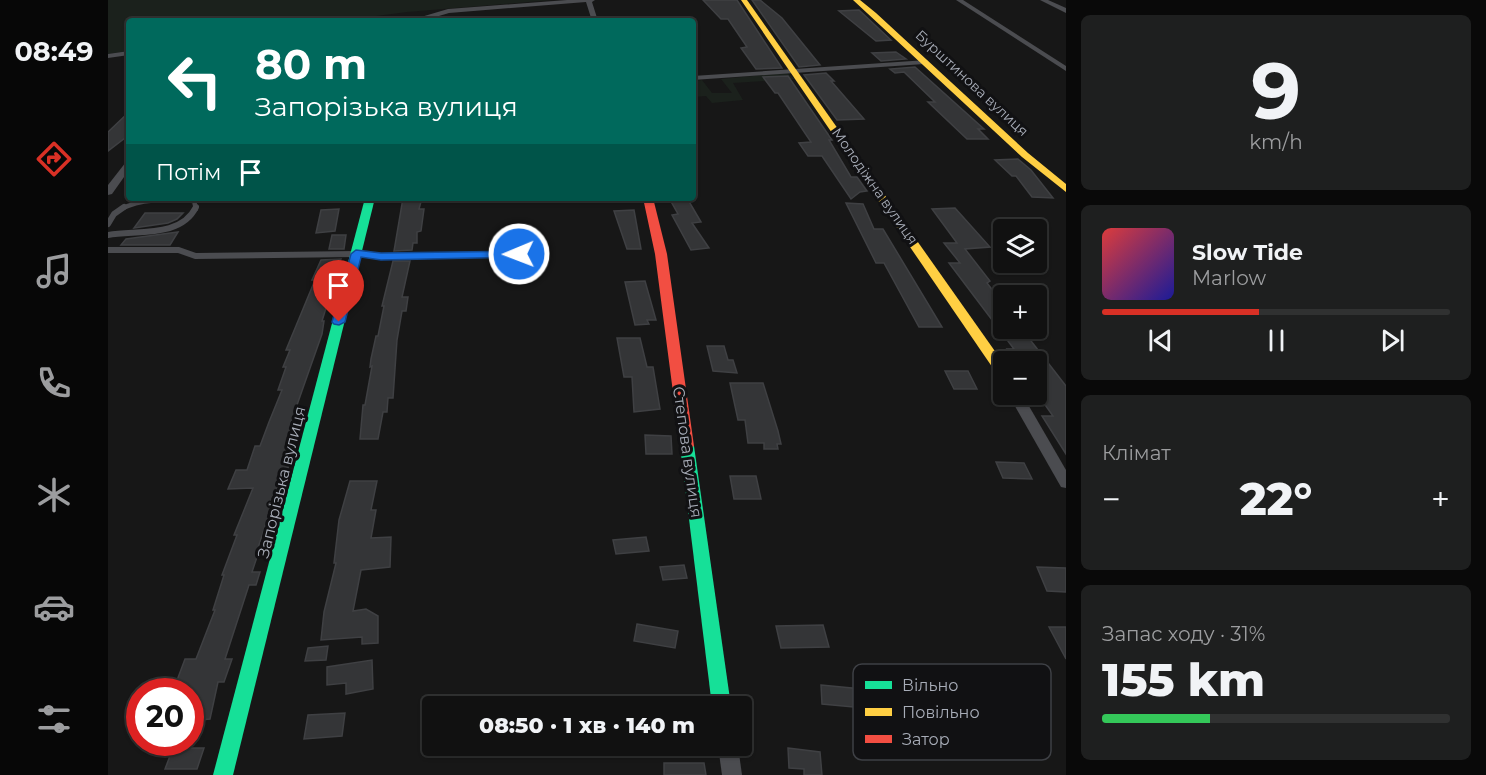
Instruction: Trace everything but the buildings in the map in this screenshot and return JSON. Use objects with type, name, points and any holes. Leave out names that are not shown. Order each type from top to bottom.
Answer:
[{"type":"street","points":[[588,0],[594,18]]},
{"type":"street","points":[[426,18],[448,11],[592,0]]},
{"type":"street","name":"Молодіжна вулиця","points":[[744,0],[993,358]]},
{"type":"street","name":"Бурштинова вулиця","points":[[856,0],[874,14],[1025,155],[1066,189]]},
{"type":"street","points":[[959,0],[1066,69]]},
{"type":"street","points":[[1043,0],[1066,11]]},
{"type":"street","points":[[108,56],[126,53]]},
{"type":"street","points":[[696,78],[924,62]]},
{"type":"street","points":[[108,192],[126,168]]},
{"type":"street","name":"Запорізька вулиця","points":[[223,775],[369,201]]},
{"type":"street","name":"Степова вулиця","points":[[649,201],[661,254],[721,696]]},
{"type":"street","points":[[108,250],[178,250],[195,256],[356,254]]},
{"type":"street","points":[[1021,405],[1066,483]]},
{"type":"street","points":[[729,756],[732,775]]},
{"type":"lane","points":[[108,224],[112,214],[124,207],[145,201]]},
{"type":"lane","points":[[108,235],[176,226],[191,219],[196,208],[194,201]]},
{"type":"lane","points":[[356,254],[381,256],[519,254]]},
{"type":"shaded area","points":[[108,0],[552,0],[361,18],[126,18],[126,51],[108,54]]},
{"type":"shaded area","points":[[787,73],[795,79],[733,83],[743,100],[712,103],[706,96],[696,97],[696,81],[702,80],[712,93],[732,93],[721,79]]},
{"type":"traffic: fast","points":[[223,775],[369,201]]},
{"type":"traffic: fast","points":[[687,446],[721,696]]},
{"type":"traffic: slow","points":[[744,0],[993,358]]},
{"type":"traffic: slow","points":[[856,0],[874,14],[1025,155],[1066,189]]},
{"type":"traffic: jam","points":[[649,201],[661,254],[687,446]]},
{"type":"route","points":[[339,322],[356,254],[381,256],[519,254]]}]
